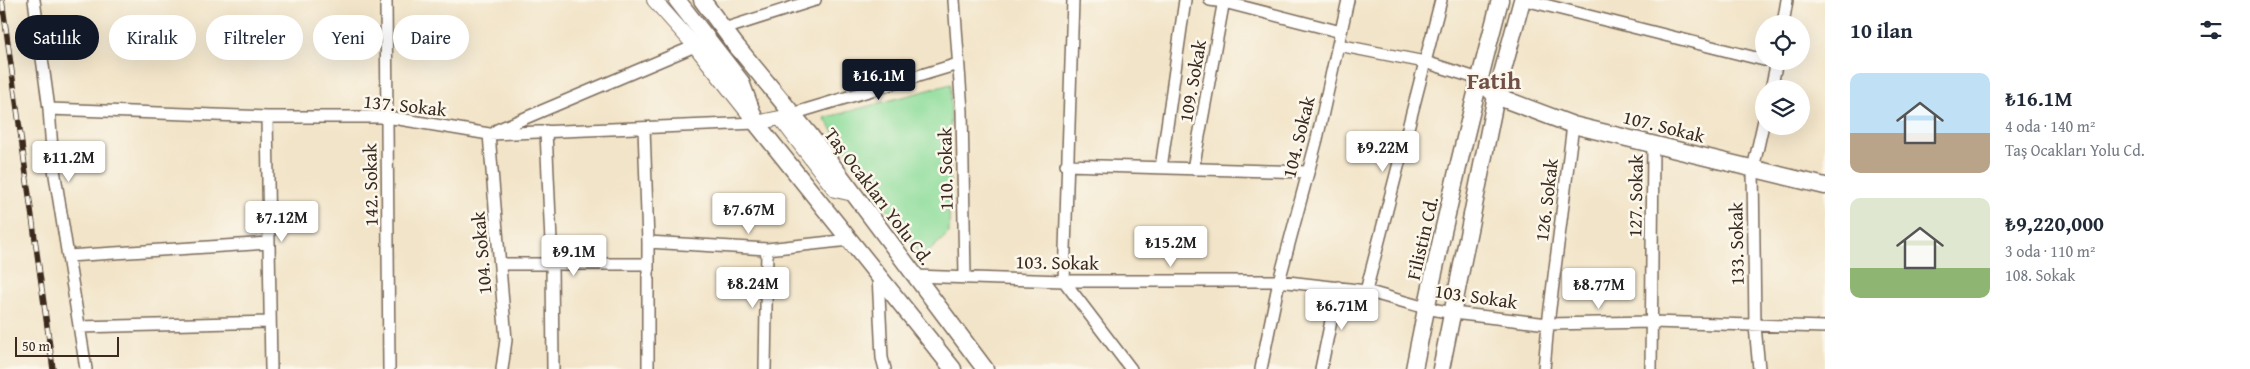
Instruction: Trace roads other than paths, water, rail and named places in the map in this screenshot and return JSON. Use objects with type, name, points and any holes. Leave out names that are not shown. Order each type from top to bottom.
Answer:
[{"type":"main road","points":[[677,0],[741,82],[756,122],[953,369]]},
{"type":"main road","name":"Taş Ocakları Yolu Cd.","points":[[702,0],[792,114],[985,369]]},
{"type":"main road","name":"Filistin Cd.","points":[[1414,369],[1426,308],[1479,78],[1500,0]]},
{"type":"main road","points":[[1441,369],[1496,96],[1523,0]]},
{"type":"main road","points":[[1479,78],[1496,96]]},
{"type":"main road","name":"107. Sokak","points":[[1496,96],[1573,125],[1825,186]]},
{"type":"street","points":[[34,0],[50,109],[53,162],[86,369]]},
{"type":"street","name":"142. Sokak","points":[[386,0],[390,369]]},
{"type":"street","points":[[654,0],[695,46],[756,122],[780,118],[835,190],[853,194]]},
{"type":"street","points":[[724,30],[815,0]]},
{"type":"street","name":"110. Sokak","points":[[954,0],[962,111],[964,277]]},
{"type":"street","points":[[1073,0],[1066,165],[1064,281],[1131,369]]},
{"type":"street","points":[[1161,168],[1185,0]]},
{"type":"street","points":[[1210,0],[1224,1],[1340,32]]},
{"type":"street","name":"104. Sokak","points":[[1261,369],[1279,281],[1308,172],[1348,0]]},
{"type":"street","points":[[1366,291],[1441,0]]},
{"type":"street","points":[[1523,0],[1755,58]]},
{"type":"street","points":[[1784,15],[1787,0]]},
{"type":"street","name":"109. Sokak","points":[[1193,169],[1224,1]]},
{"type":"street","points":[[1338,45],[1425,62],[1479,78]]},
{"type":"street","points":[[489,134],[695,46]]},
{"type":"street","points":[[792,114],[958,64]]},
{"type":"street","name":"137. Sokak","points":[[50,109],[268,117],[387,117],[489,134],[756,122]]},
{"type":"street","points":[[268,117],[271,369]]},
{"type":"street","name":"126. Sokak","points":[[1544,369],[1573,125]]},
{"type":"street","points":[[644,128],[648,242],[648,369]]},
{"type":"street","points":[[546,131],[552,264],[553,369]]},
{"type":"street","name":"104. Sokak","points":[[489,134],[506,340],[502,369]]},
{"type":"street","name":"133. Sokak","points":[[1759,369],[1755,326],[1753,169],[1761,135]]},
{"type":"street","name":"127. Sokak","points":[[1650,369],[1653,144]]},
{"type":"street","points":[[1066,165],[1308,172]]},
{"type":"street","points":[[648,242],[768,249],[850,240]]},
{"type":"street","points":[[68,256],[269,243]]},
{"type":"street","points":[[765,369],[768,249]]},
{"type":"street","points":[[500,264],[648,264]]},
{"type":"street","points":[[878,275],[882,358],[885,369]]},
{"type":"street","name":"103. Sokak","points":[[914,276],[1064,281],[1279,281],[1366,291],[1426,308],[1453,313],[1548,324],[1651,322],[1825,327]]},
{"type":"street","points":[[1321,369],[1338,287]]},
{"type":"street","points":[[79,327],[270,322]]},
{"type":"railway","points":[[2,0],[53,369]]},
{"type":"district","name":"Fatih","points":[[1494,80]]}]
